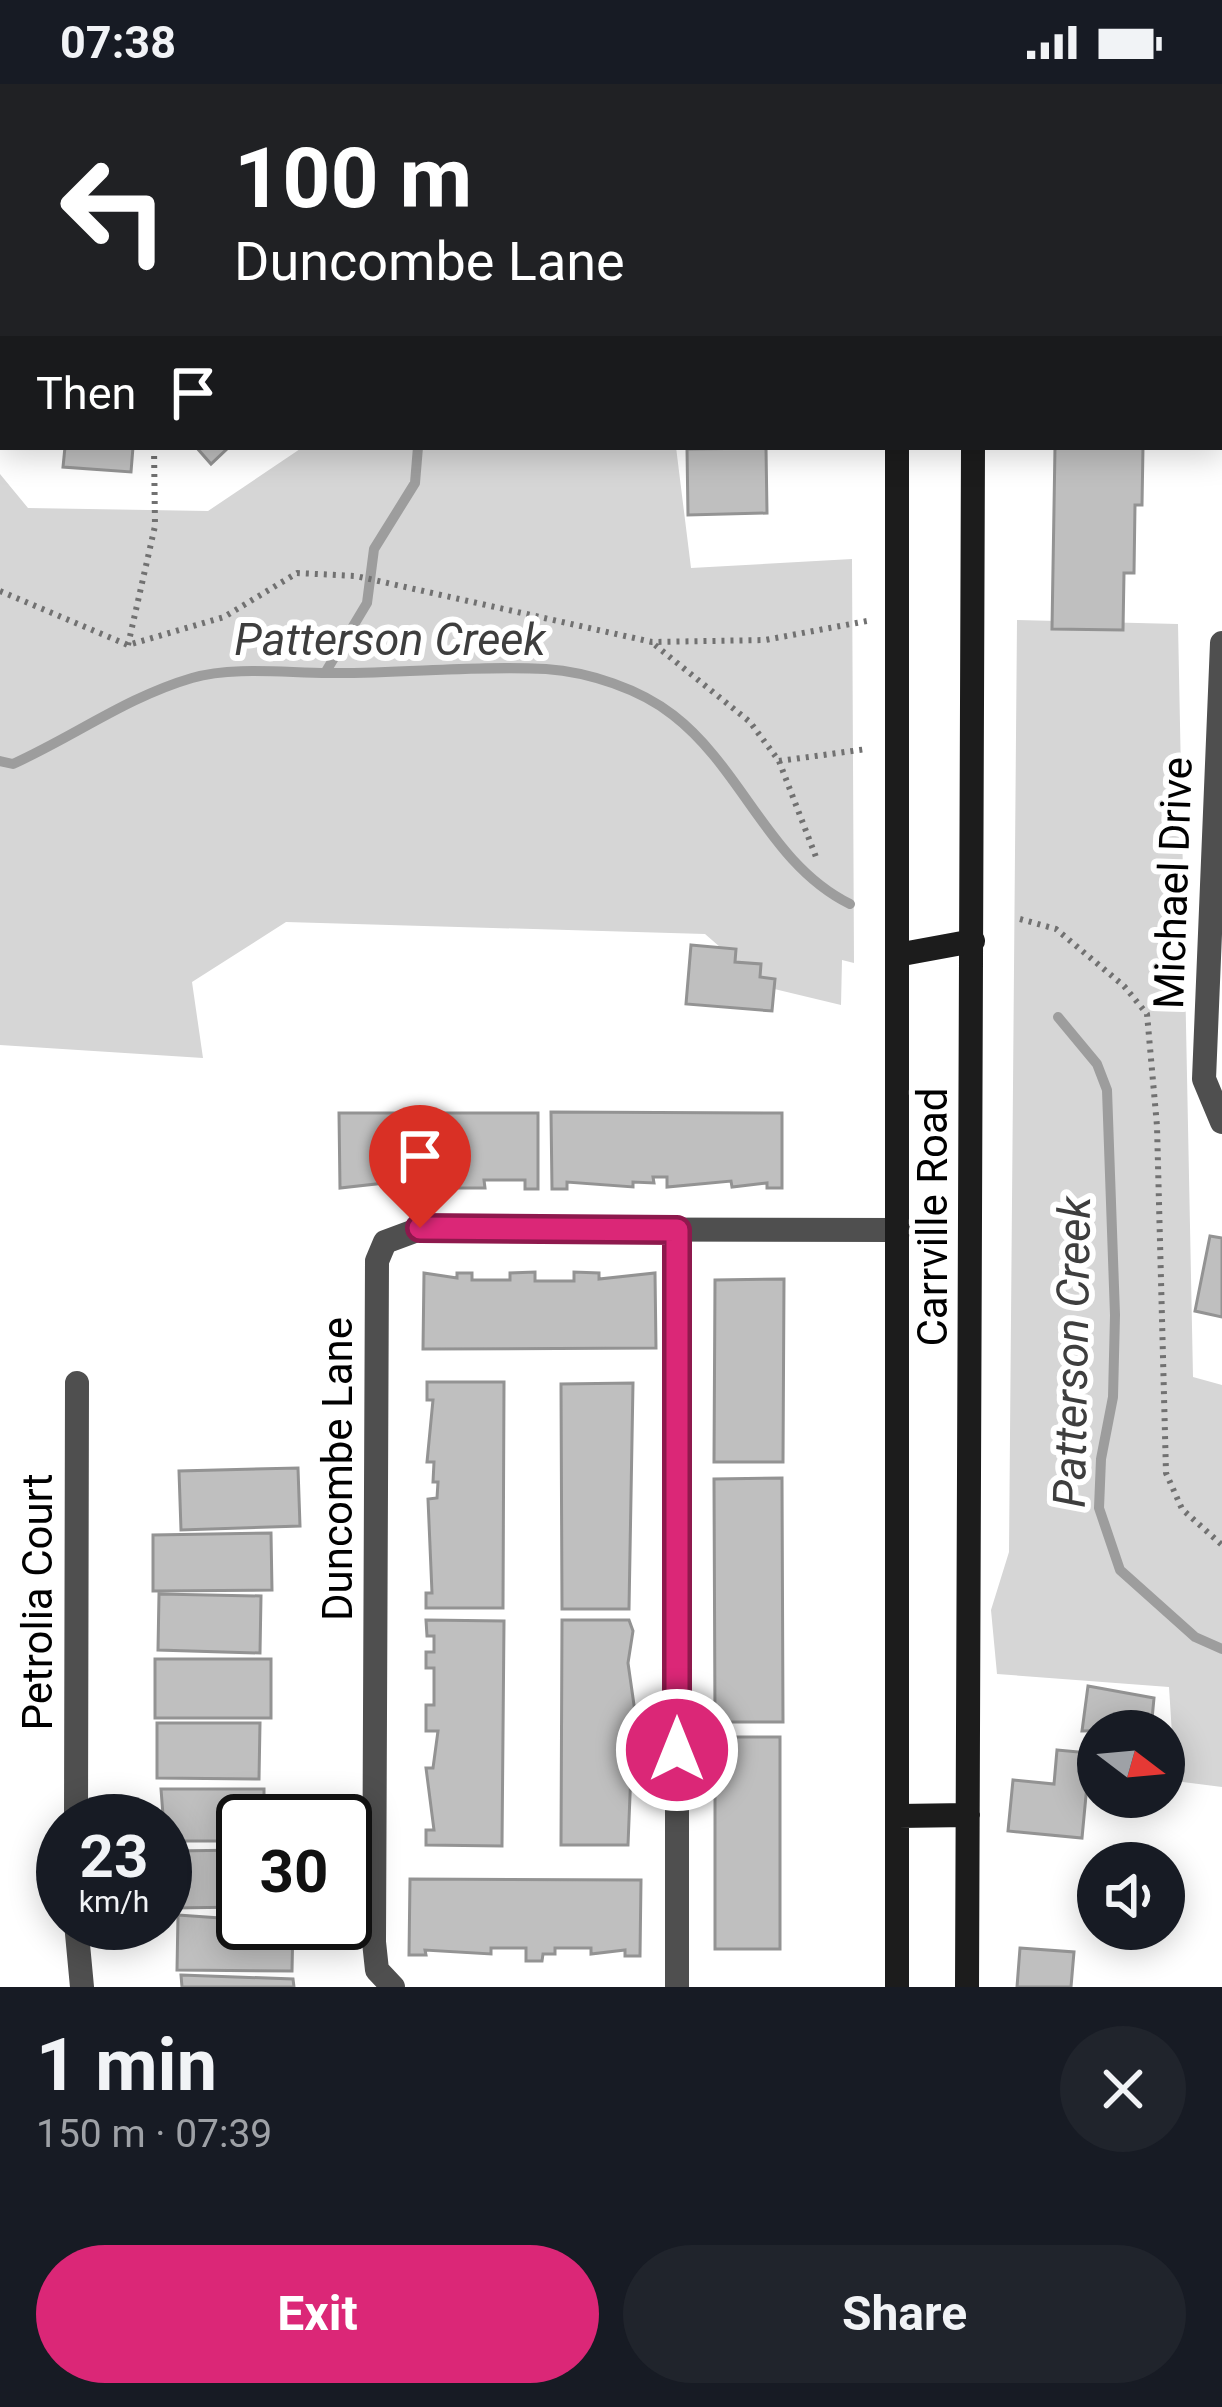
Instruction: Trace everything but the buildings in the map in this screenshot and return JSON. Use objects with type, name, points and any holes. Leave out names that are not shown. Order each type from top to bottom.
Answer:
[{"type":"main road","name":"Carrville Road","points":[[897,450],[897,1987]]},
{"type":"main road","name":"Carrville Road","points":[[968,1987],[974,450]]},
{"type":"main road","points":[[897,955],[973,941]]},
{"type":"main road","points":[[898,1816],[968,1815]]},
{"type":"street","name":"Michael Drive","points":[[1222,643],[1204,1079],[1222,1122]]},
{"type":"street","name":"Duncombe Lane","points":[[393,1987],[377,1970],[374,1942],[377,1261],[385,1242],[420,1228],[899,1230]]},
{"type":"street","points":[[677,1230],[677,1987]]},
{"type":"street","name":"Petrolia Court","points":[[76,1383],[76,1794]]},
{"type":"street","points":[[79,1950],[82,1987]]},
{"type":"path","points":[[128,646],[154,526],[154,450]]},
{"type":"path","points":[[0,591],[128,646],[224,617],[297,573],[356,576],[652,642],[765,640],[867,621]]},
{"type":"path","points":[[652,642],[750,722],[779,761],[816,857]]},
{"type":"path","points":[[779,761],[867,749]]},
{"type":"path","points":[[1020,919],[1056,929],[1124,986],[1147,1014],[1157,1126],[1166,1473],[1182,1509],[1222,1545]]},
{"type":"shaded area","points":[[299,450],[676,450],[691,568],[852,559],[854,963],[842,960],[841,1005],[766,987],[705,934],[286,922],[192,982],[203,1058],[0,1045],[0,474],[28,508],[208,511]]},
{"type":"shaded area","points":[[1017,620],[1178,624],[1193,1377],[1222,1385],[1222,1787],[1185,1782],[1185,1710],[1170,1710],[1169,1687],[997,1674],[991,1610],[1009,1552]]},
{"type":"waterway","points":[[325,673],[367,603],[374,549],[415,483],[418,450]]},
{"type":"waterway","name":"Patterson Creek","points":[[0,761],[13,764],[145,696],[208,674],[562,671],[630,690],[673,715],[719,762],[798,865],[850,904]]},
{"type":"waterway","name":"Patterson Creek","points":[[1058,1017],[1097,1064],[1107,1090],[1115,1315],[1113,1397],[1101,1459],[1099,1508],[1120,1570],[1195,1637],[1222,1649]]},
{"type":"route","points":[[420,1228],[677,1230],[677,1750]]}]
